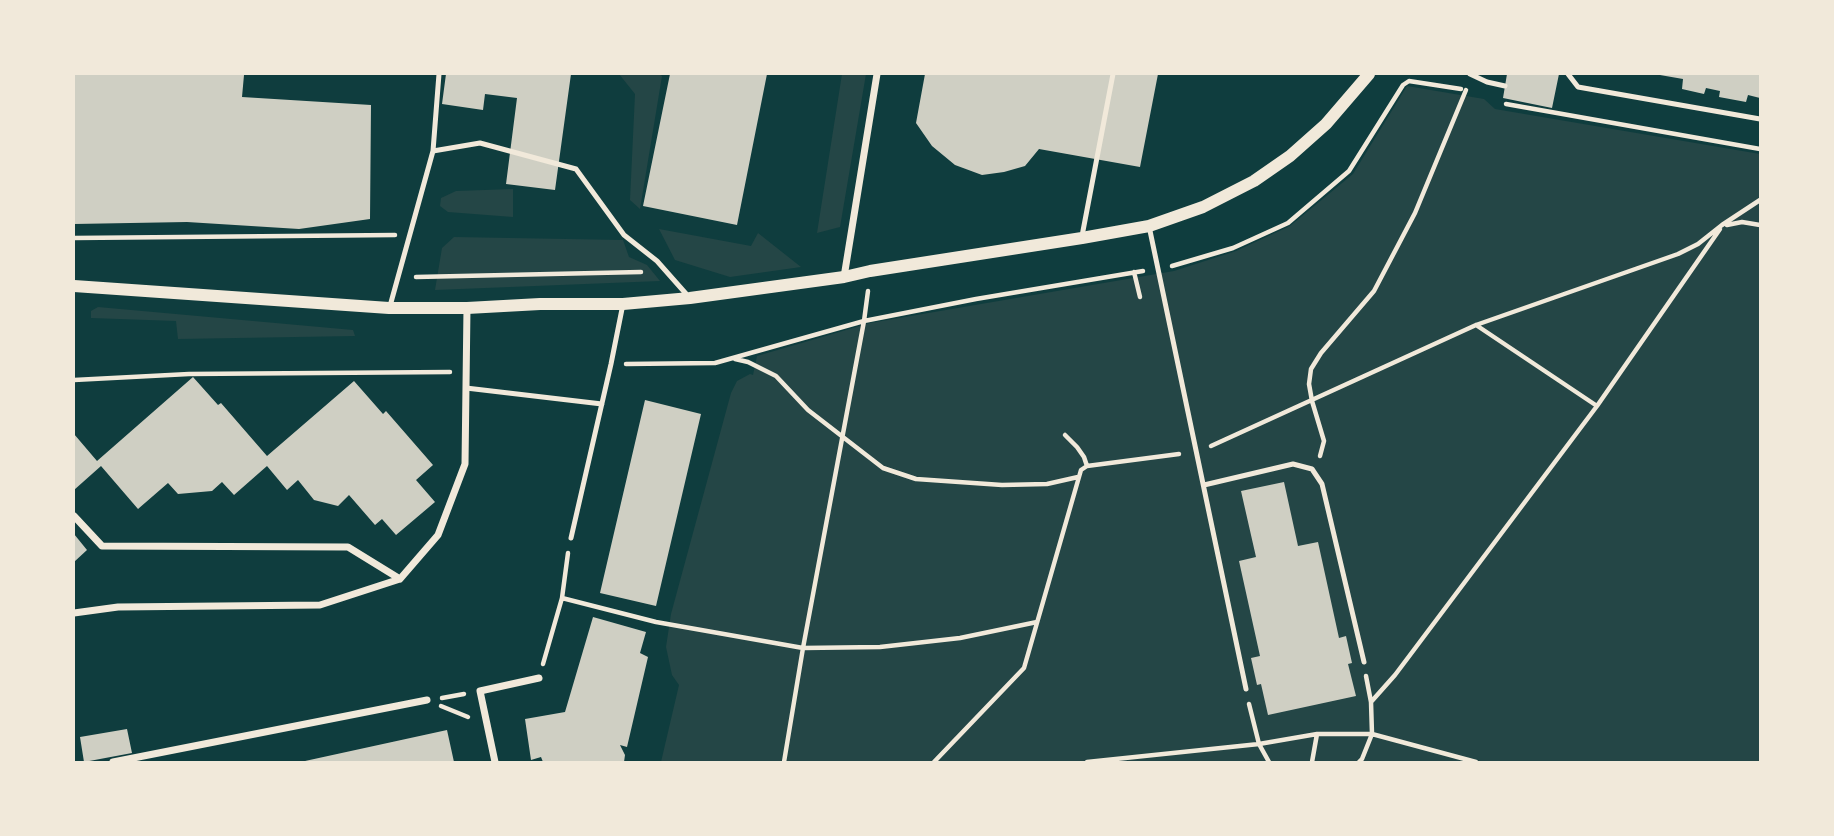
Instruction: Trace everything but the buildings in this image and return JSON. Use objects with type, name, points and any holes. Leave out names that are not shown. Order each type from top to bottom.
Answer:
[{"type":"street","points":[[844,277],[877,74]]},
{"type":"street","points":[[74,286],[389,308],[467,308],[540,304],[623,304],[690,298],[844,277],[1149,226],[1203,207],[1254,181],[1290,156],[1326,124],[1369,74]]},
{"type":"street","points":[[74,613],[118,607],[320,605],[400,579],[438,536],[465,464],[467,308]]},
{"type":"street","points":[[74,516],[102,546],[348,547],[400,579]]},
{"type":"street","points":[[495,762],[480,691],[539,678]]},
{"type":"street","points":[[113,762],[427,700]]},
{"type":"lane","points":[[389,308],[433,150],[439,74]]},
{"type":"lane","points":[[1082,238],[1113,74]]},
{"type":"lane","points":[[1470,74],[1505,86]]},
{"type":"lane","points":[[1568,74],[1578,87],[1760,119]]},
{"type":"lane","points":[[433,150],[480,143],[576,169],[624,235],[657,261],[690,298]]},
{"type":"lane","points":[[1149,226],[1246,689]]},
{"type":"lane","points":[[571,538],[623,304]]},
{"type":"lane","points":[[466,388],[602,404]]},
{"type":"lane","points":[[1204,485],[1293,464],[1312,469],[1322,484],[1363,662]]},
{"type":"path","points":[[1312,469],[1321,456],[1324,441],[1312,401],[1309,384],[1311,369],[1321,353],[1374,290],[1415,213],[1466,90],[1477,77]]},
{"type":"path","points":[[611,364],[715,363],[864,321],[976,299],[1181,265],[1233,248],[1288,223],[1349,171],[1403,85],[1409,81],[1476,92]]},
{"type":"path","points":[[1501,103],[1760,149]]},
{"type":"path","points":[[934,762],[1024,668],[1081,470],[1087,466],[1197,452],[1476,325],[1678,254],[1698,244],[1760,200]]},
{"type":"path","points":[[1371,702],[1403,664],[1597,405],[1722,225],[1742,222],[1760,225]]},
{"type":"path","points":[[74,238],[392,235],[412,231]]},
{"type":"path","points":[[399,277],[667,271]]},
{"type":"path","points":[[1134,272],[1140,297]]},
{"type":"path","points":[[1476,325],[1597,405]]},
{"type":"path","points":[[784,762],[859,350]]},
{"type":"path","points":[[733,358],[748,362],[776,376],[808,410],[883,468],[916,479],[1002,485],[1047,484],[1078,477]]},
{"type":"path","points":[[74,380],[189,374],[466,372]]},
{"type":"path","points":[[1065,435],[1077,447],[1087,466]]},
{"type":"path","points":[[539,678],[562,598],[571,538]]},
{"type":"path","points":[[562,598],[656,621],[803,648],[880,648],[960,638],[1037,622]]},
{"type":"path","points":[[1359,762],[1372,734],[1371,702],[1363,662]]},
{"type":"path","points":[[1246,689],[1259,744],[1269,762]]},
{"type":"path","points":[[427,700],[480,691]]},
{"type":"path","points":[[427,700],[472,719]]},
{"type":"path","points":[[1312,762],[1317,734]]},
{"type":"path","points":[[1087,762],[1259,744],[1317,734],[1372,734],[1476,762]]},
{"type":"shaded area","points":[[619,74],[662,76],[640,209],[630,200],[635,94]]},
{"type":"shaded area","points":[[842,74],[866,74],[840,227],[817,233]]},
{"type":"shaded area","points":[[1407,86],[1484,99],[1495,109],[1760,154],[1760,762],[661,762],[679,685],[672,675],[666,647],[671,614],[731,393],[737,381],[753,375],[757,356],[870,323],[1174,271],[1236,251],[1290,226],[1353,174]]},
{"type":"shaded area","points":[[513,189],[513,217],[448,212],[440,206],[441,198],[456,191]]},
{"type":"shaded area","points":[[659,229],[751,246],[758,233],[801,267],[730,277],[675,260]]},
{"type":"shaded area","points":[[454,237],[623,240],[629,257],[647,265],[660,281],[435,290],[442,248]]},
{"type":"shaded area","points":[[98,307],[353,330],[355,336],[178,339],[176,321],[91,318],[91,311]]}]
